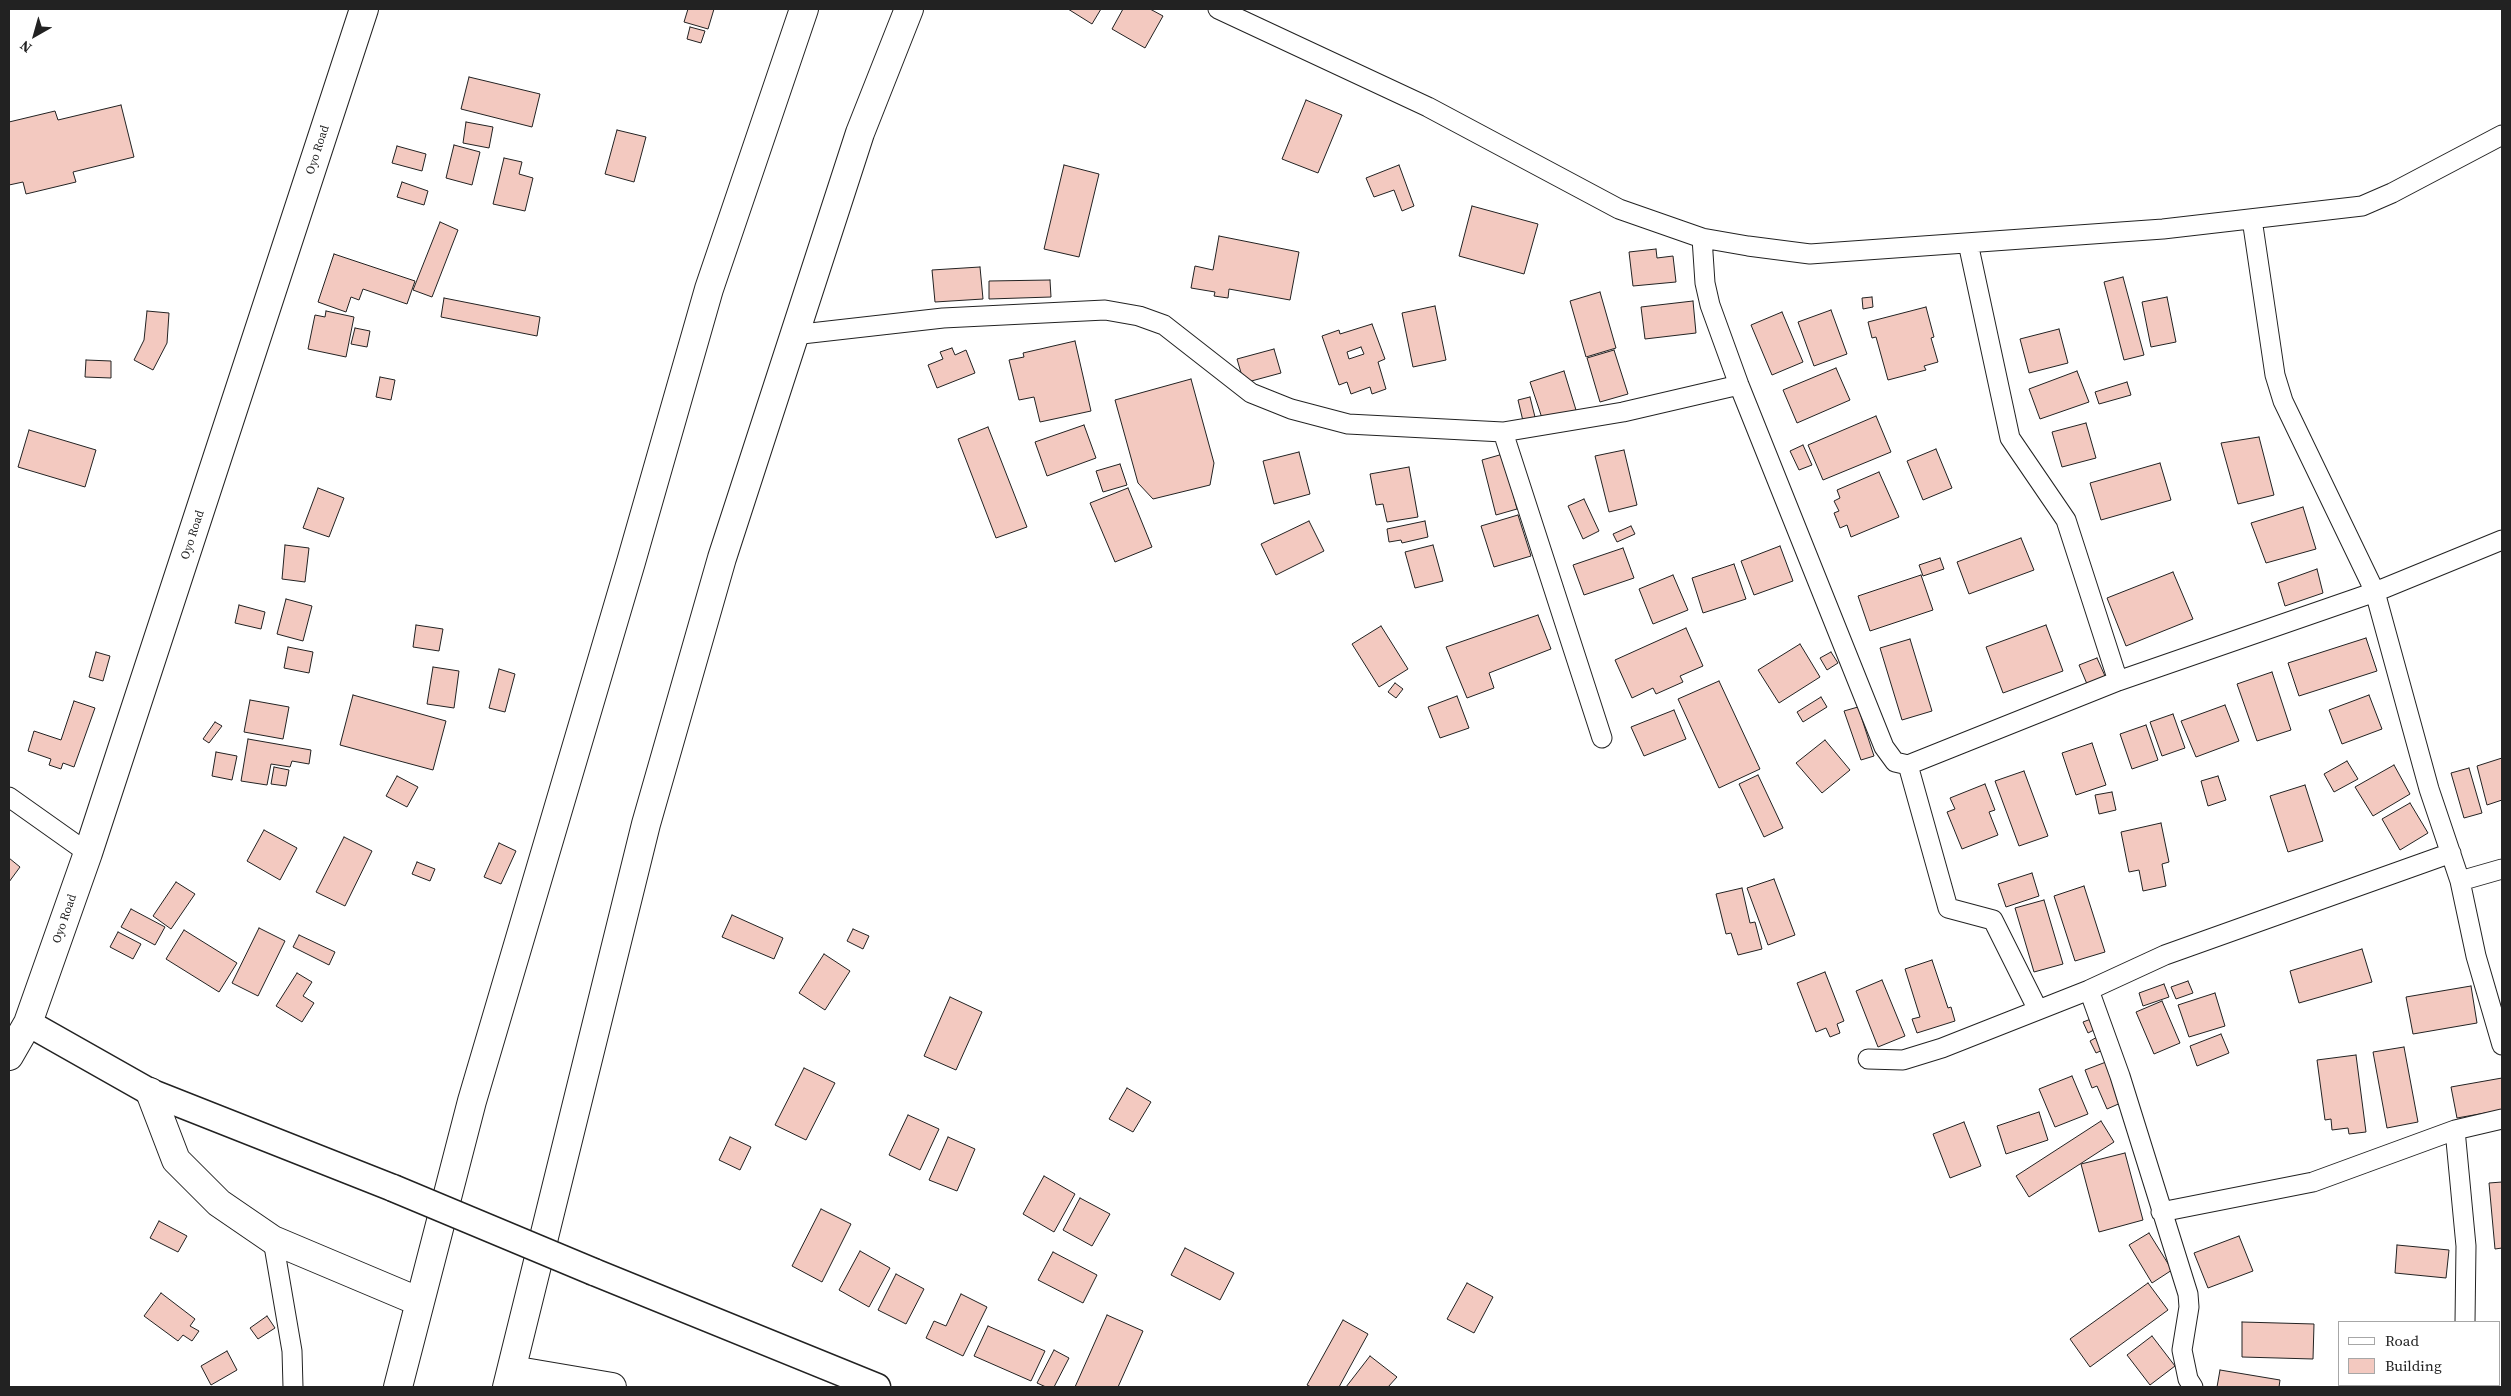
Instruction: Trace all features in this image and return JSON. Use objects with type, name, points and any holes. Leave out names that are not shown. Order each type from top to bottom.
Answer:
[{"type":"highway","name":"Oyo Road","points":[[9,1056],[28,1023],[88,852],[364,9]]},
{"type":"highway","points":[[398,1387],[472,1101],[631,562],[709,289],[804,9]]},
{"type":"highway","points":[[612,1387],[510,1379],[646,824],[722,558],[860,133],[909,9]]},
{"type":"highway","points":[[150,1092],[176,1160],[220,1203],[273,1240],[420,1302]]},
{"type":"main road","points":[[28,1023],[150,1092],[393,1188],[876,1387]]},
{"type":"street","points":[[1218,9],[1428,107],[1619,209],[1702,238],[1810,254],[2163,229],[2362,206],[2392,193],[2502,135]]},
{"type":"street","points":[[2252,218],[2275,375],[2282,401],[2375,592],[2426,780],[2460,881],[2476,956],[2502,1045]]},
{"type":"street","points":[[1702,238],[1710,305],[1739,386],[1884,747],[1895,762],[1908,765],[2118,681],[2375,592],[2502,540]]},
{"type":"street","points":[[1968,243],[2010,438],[2066,520],[2118,681]]},
{"type":"street","points":[[793,335],[943,318],[1105,310],[1139,316],[1164,325],[1251,394],[1291,410],[1348,424],[1503,432],[1623,412],[1739,386]]},
{"type":"street","points":[[1503,432],[1602,738]]},
{"type":"street","points":[[1908,765],[1948,908],[1993,920],[2038,1010]]},
{"type":"street","points":[[9,797],[88,852]]},
{"type":"street","points":[[1868,1059],[1903,1060],[1942,1048],[2088,990],[2166,955],[2451,853]]},
{"type":"street","points":[[2460,881],[2502,869]]},
{"type":"street","points":[[2088,990],[2120,1076],[2188,1294],[2189,1307],[2182,1350],[2188,1379],[2193,1387]]},
{"type":"street","points":[[2161,1212],[2313,1182],[2455,1130],[2502,1119]]},
{"type":"street","points":[[2455,1130],[2466,1246],[2465,1321]]},
{"type":"street","points":[[273,1240],[292,1351],[293,1387]]},
{"type":"building","points":[[688,9],[714,9],[708,29],[684,22]]},
{"type":"building","points":[[1068,9],[1101,9],[1092,24]]},
{"type":"building","points":[[1123,9],[1150,9],[1163,16],[1145,48],[1112,29]]},
{"type":"building","points":[[690,27],[705,31],[701,43],[687,39]]},
{"type":"building","points":[[469,77],[540,94],[532,127],[461,109]]},
{"type":"building","points":[[1306,100],[1342,115],[1318,173],[1282,159]]},
{"type":"building","points":[[121,105],[134,157],[73,172],[76,182],[26,194],[23,182],[9,185],[9,122],[55,111],[58,120]]},
{"type":"building","points":[[466,122],[493,127],[489,148],[463,143]]},
{"type":"building","points":[[617,130],[646,137],[634,182],[605,174]]},
{"type":"building","points":[[454,145],[480,152],[472,185],[446,178]]},
{"type":"building","points":[[397,146],[426,154],[422,171],[392,163]]},
{"type":"building","points":[[504,158],[522,162],[519,174],[533,178],[525,211],[493,204]]},
{"type":"building","points":[[1064,165],[1099,174],[1079,257],[1044,249]]},
{"type":"building","points":[[1399,165],[1414,206],[1402,211],[1394,190],[1374,197],[1366,178]]},
{"type":"building","points":[[402,182],[428,191],[424,205],[397,197]]},
{"type":"building","points":[[1472,206],[1538,224],[1524,274],[1459,256]]},
{"type":"building","points":[[440,222],[458,230],[432,297],[413,290]]},
{"type":"building","points":[[1219,236],[1299,252],[1290,300],[1229,289],[1228,298],[1214,296],[1215,292],[1191,288],[1195,266],[1213,270]]},
{"type":"building","points":[[1656,249],[1657,258],[1673,256],[1676,282],[1633,286],[1629,252]]},
{"type":"building","points":[[334,254],[415,281],[407,304],[363,289],[359,300],[351,297],[346,312],[318,302]]},
{"type":"building","points":[[980,267],[983,299],[935,302],[932,270]]},
{"type":"building","points":[[2123,277],[2144,355],[2124,360],[2104,282]]},
{"type":"building","points":[[1050,280],[1051,297],[989,299],[989,281]]},
{"type":"building","points":[[1600,292],[1616,348],[1586,357],[1570,301]]},
{"type":"building","points":[[1872,297],[1873,307],[1863,309],[1862,298]]},
{"type":"building","points":[[2167,297],[2176,342],[2151,347],[2142,302]]},
{"type":"building","points":[[444,298],[540,317],[537,336],[441,317]]},
{"type":"building","points":[[1693,301],[1696,333],[1645,339],[1641,307]]},
{"type":"building","points":[[1435,306],[1446,360],[1413,367],[1402,313]]},
{"type":"building","points":[[1926,307],[1934,337],[1931,338],[1938,362],[1924,366],[1926,370],[1888,380],[1876,337],[1872,338],[1868,322]]},
{"type":"building","points":[[1831,310],[1847,354],[1814,366],[1798,322]]},
{"type":"building","points":[[147,311],[169,313],[167,343],[153,370],[134,360],[144,340]]},
{"type":"building","points":[[326,311],[354,317],[346,357],[308,349],[315,315],[325,317]]},
{"type":"building","points":[[1782,312],[1803,362],[1772,375],[1751,325]]},
{"type":"building","points":[[1372,324],[1385,359],[1378,362],[1386,389],[1372,394],[1370,387],[1351,394],[1347,382],[1339,385],[1322,336],[1339,330],[1340,334]],"holes":[[[1361,347],[1364,354],[1349,359],[1347,352]]]},
{"type":"building","points":[[355,328],[370,331],[367,347],[351,344]]},
{"type":"building","points":[[2059,329],[2068,363],[2029,373],[2020,339]]},
{"type":"building","points":[[1075,341],[1091,411],[1040,422],[1034,397],[1019,400],[1009,360],[1024,357],[1023,353]]},
{"type":"building","points":[[952,348],[955,355],[966,350],[975,373],[937,388],[928,365],[943,359],[940,352]]},
{"type":"building","points":[[1274,349],[1281,373],[1244,383],[1237,359]]},
{"type":"building","points":[[1614,350],[1628,394],[1600,402],[1587,358]]},
{"type":"building","points":[[86,360],[111,361],[111,378],[85,377]]},
{"type":"building","points":[[1836,368],[1850,400],[1797,423],[1783,390]]},
{"type":"building","points":[[1564,371],[1576,410],[1543,421],[1530,382]]},
{"type":"building","points":[[2077,371],[2089,402],[2040,419],[2029,389]]},
{"type":"building","points":[[380,377],[395,380],[391,400],[376,397]]},
{"type":"building","points":[[1191,379],[1214,463],[1210,485],[1153,499],[1138,483],[1115,400]]},
{"type":"building","points":[[2127,382],[2131,395],[2099,404],[2095,392]]},
{"type":"building","points":[[1530,397],[1535,417],[1523,421],[1518,400]]},
{"type":"building","points":[[1876,416],[1891,452],[1823,480],[1808,445]]},
{"type":"building","points":[[2086,423],[2096,458],[2062,467],[2052,432]]},
{"type":"building","points":[[1084,425],[1096,458],[1047,476],[1035,442]]},
{"type":"building","points":[[988,427],[1027,527],[996,538],[958,439]]},
{"type":"building","points":[[29,430],[96,450],[85,487],[18,467]]},
{"type":"building","points":[[2259,437],[2274,495],[2238,504],[2221,443]]},
{"type":"building","points":[[1803,445],[1812,465],[1799,470],[1790,451]]},
{"type":"building","points":[[1936,449],[1952,488],[1923,500],[1907,461]]},
{"type":"building","points":[[1624,450],[1637,505],[1609,512],[1595,456]]},
{"type":"building","points":[[1299,452],[1310,494],[1274,504],[1263,461]]},
{"type":"building","points":[[1503,454],[1517,509],[1496,515],[1482,460]]},
{"type":"building","points":[[2160,463],[2171,500],[2101,520],[2090,483]]},
{"type":"building","points":[[1120,464],[1127,485],[1103,492],[1096,471]]},
{"type":"building","points":[[1409,467],[1418,517],[1387,522],[1383,504],[1376,505],[1370,474]]},
{"type":"building","points":[[1879,472],[1899,517],[1851,537],[1847,525],[1840,528],[1834,513],[1839,511],[1834,501],[1840,498],[1837,490]]},
{"type":"building","points":[[318,488],[344,498],[329,537],[303,528]]},
{"type":"building","points":[[1128,488],[1152,547],[1115,562],[1090,503]]},
{"type":"building","points":[[1584,499],[1599,531],[1583,539],[1568,506]]},
{"type":"building","points":[[2303,507],[2316,549],[2266,563],[2251,523]]},
{"type":"building","points":[[1518,515],[1531,556],[1494,567],[1481,526]]},
{"type":"building","points":[[1309,521],[1324,551],[1276,575],[1261,544]]},
{"type":"building","points":[[1425,521],[1428,537],[1402,543],[1401,540],[1389,542],[1387,529]]},
{"type":"building","points":[[1631,526],[1635,534],[1617,542],[1613,534]]},
{"type":"building","points":[[2021,538],[2034,570],[1969,594],[1957,562]]},
{"type":"building","points":[[285,545],[309,548],[305,582],[282,579]]},
{"type":"building","points":[[1433,545],[1443,581],[1415,588],[1405,552]]},
{"type":"building","points":[[1780,546],[1793,581],[1754,595],[1741,561]]},
{"type":"building","points":[[1623,548],[1634,578],[1584,595],[1573,565]]},
{"type":"building","points":[[1940,558],[1944,569],[1923,576],[1919,565]]},
{"type":"building","points":[[1734,564],[1746,599],[1703,613],[1692,578]]},
{"type":"building","points":[[2317,569],[2323,593],[2285,606],[2278,583]]},
{"type":"building","points":[[2173,572],[2193,619],[2126,646],[2107,598]]},
{"type":"building","points":[[1673,575],[1688,610],[1653,624],[1639,589]]},
{"type":"building","points":[[1921,575],[1933,610],[1870,631],[1858,596]]},
{"type":"building","points":[[286,599],[312,606],[303,641],[277,634]]},
{"type":"building","points":[[239,605],[265,612],[261,629],[235,623]]},
{"type":"building","points":[[1538,615],[1551,649],[1489,673],[1494,688],[1467,698],[1446,647]]},
{"type":"building","points":[[416,625],[443,629],[439,651],[413,647]]},
{"type":"building","points":[[2046,625],[2063,671],[2003,693],[1986,647]]},
{"type":"building","points":[[1381,626],[1408,669],[1379,687],[1352,644]]},
{"type":"building","points":[[1686,628],[1703,666],[1680,676],[1683,682],[1656,694],[1653,688],[1632,698],[1615,660]]},
{"type":"building","points":[[2366,638],[2377,671],[2299,696],[2288,663]]},
{"type":"building","points":[[1910,639],[1932,711],[1902,720],[1880,648]]},
{"type":"building","points":[[1800,644],[1820,677],[1779,703],[1758,670]]},
{"type":"building","points":[[288,647],[313,652],[309,673],[284,668]]},
{"type":"building","points":[[96,652],[110,656],[103,681],[89,677]]},
{"type":"building","points":[[1831,652],[1838,663],[1827,670],[1820,658]]},
{"type":"building","points":[[2097,658],[2105,676],[2087,684],[2079,665]]},
{"type":"building","points":[[433,667],[459,671],[454,708],[427,704]]},
{"type":"building","points":[[499,669],[515,674],[505,712],[489,708]]},
{"type":"building","points":[[2272,672],[2291,730],[2257,741],[2237,684]]},
{"type":"building","points":[[1719,681],[1760,769],[1719,788],[1678,699]]},
{"type":"building","points":[[1395,683],[1403,689],[1396,698],[1388,692]]},
{"type":"building","points":[[353,695],[446,721],[433,770],[340,745]]},
{"type":"building","points":[[2369,695],[2382,729],[2342,744],[2329,710]]},
{"type":"building","points":[[1457,696],[1469,728],[1440,738],[1428,707]]},
{"type":"building","points":[[1821,697],[1827,707],[1803,722],[1797,712]]},
{"type":"building","points":[[250,700],[289,707],[283,739],[244,732]]},
{"type":"building","points":[[74,701],[95,708],[74,767],[63,763],[61,769],[49,765],[51,759],[28,751],[34,731],[61,740]]},
{"type":"building","points":[[2225,705],[2239,741],[2196,757],[2181,721]]},
{"type":"building","points":[[1858,707],[1874,756],[1861,760],[1844,711]]},
{"type":"building","points":[[1674,710],[1686,739],[1644,756],[1631,727]]},
{"type":"building","points":[[2173,714],[2185,748],[2162,756],[2150,722]]},
{"type":"building","points":[[215,722],[222,726],[209,743],[203,739]]},
{"type":"building","points":[[2146,725],[2158,760],[2132,769],[2120,734]]},
{"type":"building","points":[[248,739],[311,750],[309,764],[292,761],[290,767],[271,764],[267,785],[241,781]]},
{"type":"building","points":[[1825,740],[1850,770],[1822,793],[1796,763]]},
{"type":"building","points":[[2092,743],[2106,785],[2076,795],[2062,753]]},
{"type":"building","points":[[216,752],[237,756],[232,780],[212,776]]},
{"type":"building","points":[[2502,758],[2502,800],[2487,805],[2477,766]]},
{"type":"building","points":[[2347,761],[2358,779],[2334,792],[2324,774]]},
{"type":"building","points":[[2394,765],[2410,794],[2373,816],[2355,787]]},
{"type":"building","points":[[274,767],[289,770],[286,786],[271,784]]},
{"type":"building","points":[[2469,768],[2482,813],[2464,818],[2451,773]]},
{"type":"building","points":[[2024,771],[2048,836],[2019,846],[1995,781]]},
{"type":"building","points":[[1758,775],[1783,828],[1764,837],[1739,784]]},
{"type":"building","points":[[397,776],[418,787],[407,807],[386,796]]},
{"type":"building","points":[[2218,776],[2226,800],[2208,806],[2201,781]]},
{"type":"building","points":[[1985,784],[1995,810],[1989,812],[1998,835],[1962,849],[1947,812],[1955,809],[1950,798]]},
{"type":"building","points":[[2305,785],[2323,841],[2288,852],[2270,796]]},
{"type":"building","points":[[2112,792],[2116,810],[2099,814],[2095,795]]},
{"type":"building","points":[[2410,803],[2428,833],[2400,850],[2382,819]]},
{"type":"building","points":[[2161,823],[2169,862],[2162,864],[2166,886],[2143,891],[2139,870],[2129,872],[2121,832]]},
{"type":"building","points":[[264,830],[297,848],[280,880],[247,861]]},
{"type":"building","points":[[344,837],[372,851],[345,906],[316,892]]},
{"type":"building","points":[[499,843],[516,851],[501,884],[484,877]]},
{"type":"building","points":[[9,858],[20,867],[9,882]]},
{"type":"building","points":[[417,862],[435,869],[430,881],[412,874]]},
{"type":"building","points":[[2032,873],[2039,896],[2006,907],[1998,884]]},
{"type":"building","points":[[1774,879],[1795,935],[1768,945],[1747,888]]},
{"type":"building","points":[[176,882],[195,894],[171,929],[153,916]]},
{"type":"building","points":[[2084,886],[2105,952],[2075,961],[2054,896]]},
{"type":"building","points":[[1742,888],[1750,923],[1755,922],[1762,949],[1738,955],[1731,933],[1726,934],[1716,894]]},
{"type":"building","points":[[2044,900],[2063,964],[2034,972],[2015,908]]},
{"type":"building","points":[[131,909],[165,927],[155,945],[121,927]]},
{"type":"building","points":[[732,915],[783,938],[774,959],[722,937]]},
{"type":"building","points":[[259,928],[285,941],[258,996],[232,983]]},
{"type":"building","points":[[853,929],[869,936],[863,949],[847,941]]},
{"type":"building","points":[[184,930],[237,963],[219,992],[166,959]]},
{"type":"building","points":[[118,932],[141,944],[133,959],[110,947]]},
{"type":"building","points":[[299,935],[335,952],[329,965],[293,947]]},
{"type":"building","points":[[2362,949],[2372,982],[2299,1003],[2290,971]]},
{"type":"building","points":[[824,954],[850,971],[825,1010],[799,993]]},
{"type":"building","points":[[1932,960],[1948,1008],[1951,1007],[1955,1021],[1917,1033],[1912,1019],[1920,1017],[1905,969]]},
{"type":"building","points":[[1825,972],[1844,1021],[1837,1024],[1840,1033],[1830,1037],[1826,1028],[1816,1032],[1797,983]]},
{"type":"building","points":[[297,973],[312,982],[303,996],[314,1003],[302,1022],[276,1006]]},
{"type":"building","points":[[1882,980],[1905,1036],[1878,1047],[1856,991]]},
{"type":"building","points":[[2188,981],[2193,993],[2176,999],[2171,987]]},
{"type":"building","points":[[2164,984],[2169,997],[2143,1006],[2139,993]]},
{"type":"building","points":[[2471,986],[2477,1023],[2413,1034],[2406,997]]},
{"type":"building","points":[[2215,993],[2225,1026],[2189,1037],[2178,1005]]},
{"type":"building","points":[[950,997],[982,1012],[956,1070],[924,1056]]},
{"type":"building","points":[[2162,1001],[2180,1043],[2154,1054],[2136,1012]]},
{"type":"building","points":[[2091,1019],[2096,1029],[2088,1033],[2083,1022]]},
{"type":"building","points":[[2221,1034],[2229,1053],[2197,1066],[2190,1046]]},
{"type":"building","points":[[2099,1036],[2105,1049],[2096,1053],[2090,1041]]},
{"type":"building","points":[[2404,1047],[2418,1122],[2387,1128],[2373,1052]]},
{"type":"building","points":[[2356,1055],[2366,1132],[2349,1134],[2348,1128],[2332,1130],[2331,1119],[2325,1120],[2317,1060]]},
{"type":"building","points":[[2106,1062],[2123,1102],[2107,1109],[2097,1086],[2092,1088],[2085,1070]]},
{"type":"building","points":[[804,1068],[835,1083],[806,1140],[775,1125]]},
{"type":"building","points":[[2072,1076],[2088,1114],[2055,1127],[2039,1089]]},
{"type":"building","points":[[2502,1078],[2502,1110],[2457,1118],[2451,1087]]},
{"type":"building","points":[[1127,1088],[1151,1102],[1133,1132],[1109,1119]]},
{"type":"building","points":[[2039,1112],[2048,1140],[2006,1154],[1997,1126]]},
{"type":"building","points":[[908,1115],[939,1129],[920,1170],[889,1155]]},
{"type":"building","points":[[2101,1121],[2114,1142],[2029,1197],[2016,1176]]},
{"type":"building","points":[[1964,1122],[1981,1166],[1950,1178],[1933,1134]]},
{"type":"building","points":[[730,1137],[751,1147],[740,1170],[719,1160]]},
{"type":"building","points":[[948,1137],[975,1149],[957,1191],[929,1180]]},
{"type":"building","points":[[2125,1153],[2143,1220],[2099,1232],[2081,1164]]},
{"type":"building","points":[[1044,1176],[1075,1194],[1054,1232],[1023,1214]]},
{"type":"building","points":[[2502,1182],[2502,1248],[2495,1249],[2489,1183]]},
{"type":"building","points":[[1080,1198],[1110,1214],[1092,1246],[1063,1230]]},
{"type":"building","points":[[821,1209],[851,1224],[822,1282],[792,1266]]},
{"type":"building","points":[[159,1221],[187,1236],[178,1252],[150,1238]]},
{"type":"building","points":[[2149,1233],[2172,1270],[2152,1283],[2129,1245]]},
{"type":"building","points":[[2239,1236],[2253,1271],[2208,1288],[2194,1253]]},
{"type":"building","points":[[2397,1245],[2449,1250],[2446,1278],[2395,1273]]},
{"type":"building","points":[[1185,1248],[1234,1273],[1220,1300],[1171,1275]]},
{"type":"building","points":[[860,1251],[890,1268],[869,1307],[839,1290]]},
{"type":"building","points":[[1053,1252],[1097,1275],[1083,1303],[1038,1280]]},
{"type":"building","points":[[896,1274],[924,1289],[906,1324],[878,1310]]},
{"type":"building","points":[[1467,1283],[1493,1297],[1474,1333],[1447,1319]]},
{"type":"building","points":[[2148,1283],[2168,1310],[2090,1367],[2070,1339]]},
{"type":"building","points":[[161,1293],[195,1319],[190,1326],[199,1331],[192,1341],[183,1335],[178,1341],[144,1316]]},
{"type":"building","points":[[961,1294],[987,1307],[963,1356],[926,1338],[934,1321],[946,1326]]},
{"type":"building","points":[[1107,1315],[1143,1331],[1118,1387],[1075,1387]]},
{"type":"building","points":[[267,1316],[275,1328],[258,1339],[250,1328]]},
{"type":"building","points":[[1343,1320],[1368,1334],[1339,1387],[1311,1387],[1307,1385]]},
{"type":"building","points":[[2242,1322],[2314,1324],[2313,1359],[2242,1357]]},
{"type":"building","points":[[988,1326],[1045,1351],[1031,1381],[974,1356]]},
{"type":"building","points":[[2152,1336],[2175,1366],[2150,1385],[2127,1355]]},
{"type":"building","points":[[1054,1350],[1069,1358],[1054,1387],[1046,1387],[1037,1383]]},
{"type":"building","points":[[227,1351],[237,1370],[211,1385],[201,1366]]},
{"type":"building","points":[[1370,1356],[1397,1377],[1388,1387],[1346,1387]]},
{"type":"building","points":[[2220,1370],[2280,1380],[2279,1387],[2217,1387]]}]
